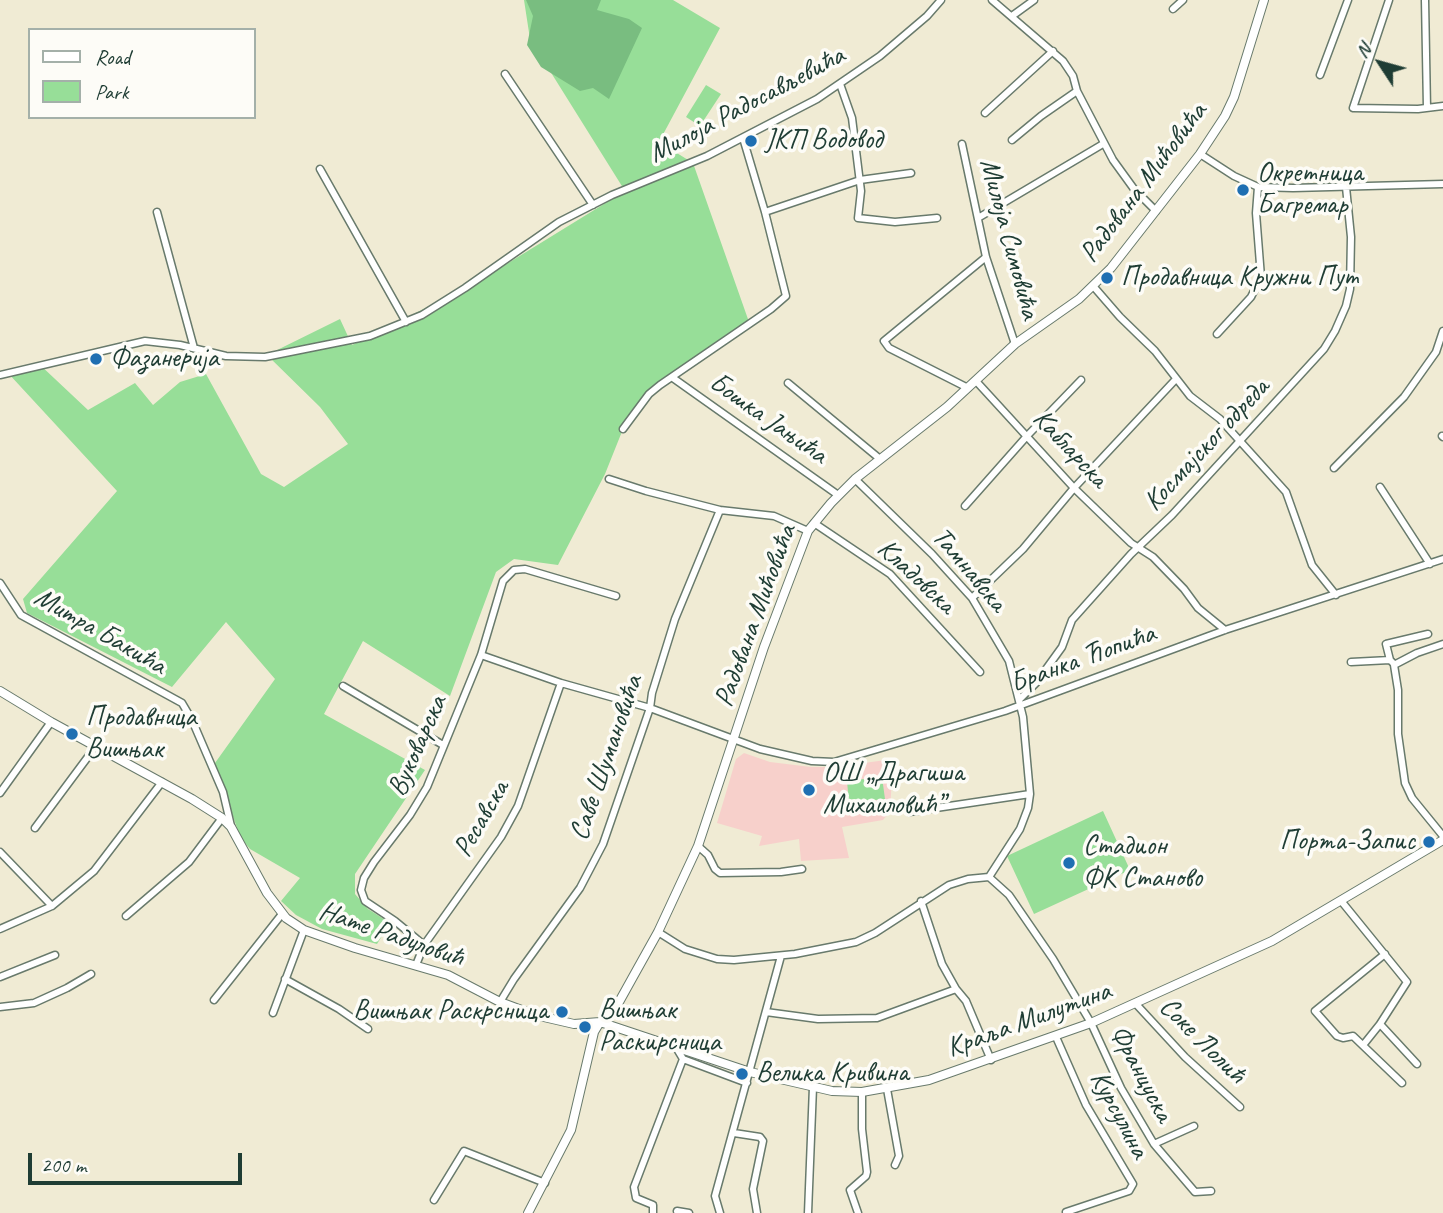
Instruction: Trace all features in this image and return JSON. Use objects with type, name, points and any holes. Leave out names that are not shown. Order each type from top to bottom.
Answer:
[{"type":"street","name":"Милоја Радосављевића","points":[[0,375],[145,341],[226,356],[265,357],[370,336],[406,322],[433,309],[559,222],[693,163],[840,85],[880,56],[941,0]]},
{"type":"street","points":[[992,0],[1053,51],[1073,76],[1077,91],[1103,144],[1133,189],[1156,211]]},
{"type":"street","points":[[1013,16],[1034,0]]},
{"type":"street","points":[[1173,9],[1183,0]]},
{"type":"street","name":"Радована Мићовића","points":[[528,1213],[546,1183],[571,1130],[592,1040],[600,1023],[614,1011],[658,932],[698,846],[764,647],[807,531],[855,480],[947,407],[1015,344],[1094,286],[1200,154],[1230,107],[1265,0]]},
{"type":"street","points":[[1320,75],[1348,0]]},
{"type":"street","points":[[1389,0],[1353,108],[1443,106]]},
{"type":"street","points":[[1425,0],[1427,108]]},
{"type":"street","points":[[985,113],[1053,51]]},
{"type":"street","points":[[505,74],[593,205]]},
{"type":"street","points":[[840,85],[852,118],[860,180],[858,218],[895,222],[937,218]]},
{"type":"street","points":[[1012,140],[1077,91]]},
{"type":"street","points":[[623,429],[649,394],[786,296],[743,138]]},
{"type":"street","name":"Милоја Симовића","points":[[962,144],[986,257],[1015,344]]},
{"type":"street","points":[[978,218],[1103,144]]},
{"type":"street","points":[[1200,154],[1234,176],[1258,187],[1275,189],[1443,184]]},
{"type":"street","points":[[320,169],[406,322]]},
{"type":"street","points":[[765,212],[860,180],[911,173]]},
{"type":"street","points":[[1217,334],[1258,288],[1261,277],[1256,213],[1258,187]]},
{"type":"street","name":"Космајског одреда","points":[[1020,702],[1062,647],[1072,620],[1324,349],[1342,319],[1348,297],[1351,271],[1346,187]]},
{"type":"street","points":[[158,212],[194,348]]},
{"type":"street","points":[[968,388],[889,348],[884,341],[986,257]]},
{"type":"street","points":[[1094,286],[1120,317],[1156,351],[1198,403],[1220,419],[1286,492],[1312,565],[1336,595]]},
{"type":"street","points":[[1334,468],[1405,397],[1436,352],[1443,331]]},
{"type":"street","name":"Бошка Јањића","points":[[673,378],[838,495]]},
{"type":"street","points":[[972,598],[1023,549],[1074,488],[1176,379]]},
{"type":"street","points":[[965,506],[1081,380]]},
{"type":"street","name":"Кабларска","points":[[976,381],[1074,488],[1131,543],[1153,557],[1198,608],[1225,630]]},
{"type":"street","points":[[788,383],[880,459]]},
{"type":"street","points":[[609,479],[720,510],[774,516],[807,531]]},
{"type":"street","name":"Тамнавска","points":[[855,480],[932,554],[972,598],[1009,661],[1020,702],[1030,794],[1020,829],[989,877]]},
{"type":"street","points":[[1380,487],[1430,564]]},
{"type":"street","name":"Саве Шумановића","points":[[500,1002],[580,888],[603,844],[650,708],[652,693],[675,619],[720,510]]},
{"type":"street","name":"Кладовска","points":[[814,523],[890,573],[980,672]]},
{"type":"street","name":"Бранка Ћопића","points":[[481,655],[561,683],[650,708],[735,740],[794,758],[834,762],[1443,559]]},
{"type":"street","name":"Вуковарска","points":[[424,945],[365,901],[360,890],[374,862],[427,788],[481,655],[500,587],[506,576],[514,570],[525,569],[616,596]]},
{"type":"street","name":"Митра Бакића","points":[[0,583],[21,615],[182,703],[223,792],[231,827]]},
{"type":"street","points":[[1428,634],[1386,644],[1398,690],[1398,734],[1405,783],[1412,798],[1443,838]]},
{"type":"street","points":[[1351,662],[1392,663],[1443,644]]},
{"type":"street","name":"Ресавска","points":[[416,965],[424,945],[486,859],[512,816],[533,766],[561,683]]},
{"type":"street","points":[[343,686],[443,745]]},
{"type":"street","name":"Нате Радуловић","points":[[0,691],[222,818],[231,827],[267,893],[282,914],[304,930],[448,975],[500,1002],[535,1015],[568,1023],[600,1023]]},
{"type":"street","points":[[0,793],[51,722]]},
{"type":"street","points":[[35,828],[96,746]]},
{"type":"street","points":[[0,929],[52,906],[94,872],[162,782]]},
{"type":"street","points":[[909,812],[1030,794]]},
{"type":"street","points":[[127,916],[189,862],[222,818]]},
{"type":"street","name":"Краља Милутина","points":[[600,1023],[750,1072],[813,1087],[862,1092],[929,1080],[1091,1023],[1261,947],[1342,902],[1443,838]]},
{"type":"street","points":[[698,846],[720,873],[802,869]]},
{"type":"street","points":[[0,852],[52,906]]},
{"type":"street","points":[[658,932],[685,949],[717,959],[781,956],[856,942],[956,882],[989,877]]},
{"type":"street","name":"Француска","points":[[989,877],[1009,895],[1033,928],[1091,1023],[1121,1088],[1154,1144],[1195,1192],[1210,1191]]},
{"type":"street","points":[[921,901],[938,955],[956,989],[967,1000],[991,1060]]},
{"type":"street","points":[[1342,902],[1407,982],[1364,1044]]},
{"type":"street","points":[[214,1000],[282,914]]},
{"type":"street","points":[[273,1013],[304,930]]},
{"type":"street","points":[[1385,954],[1315,1011],[1337,1036],[1353,1036],[1364,1044],[1402,1083]]},
{"type":"street","points":[[0,977],[55,956]]},
{"type":"street","points":[[720,1213],[715,1196],[781,956]]},
{"type":"street","points":[[0,1007],[34,1003],[91,974]]},
{"type":"street","points":[[285,979],[339,1009],[368,1029]]},
{"type":"street","points":[[766,1012],[818,1019],[877,1018],[956,989]]},
{"type":"street","name":"Соке Лолић","points":[[1136,1004],[1185,1057],[1240,1107]]},
{"type":"street","points":[[1380,1024],[1417,1064]]},
{"type":"street","name":"Курсулина","points":[[1056,1037],[1086,1105],[1133,1184],[1129,1191],[1066,1212]]},
{"type":"street","points":[[677,1049],[683,1059],[747,1083]]},
{"type":"street","points":[[653,1213],[652,1204],[638,1199],[634,1187],[683,1059]]},
{"type":"street","points":[[808,1213],[813,1087]]},
{"type":"street","points":[[887,1089],[899,1156],[895,1165]]},
{"type":"street","points":[[858,1213],[850,1190],[867,1172],[862,1129],[862,1092]]},
{"type":"street","name":"Француска","points":[[1154,1144],[1194,1126]]},
{"type":"street","points":[[734,1133],[760,1137],[763,1141],[753,1189],[757,1213]]},
{"type":"street","points":[[434,1200],[464,1151],[546,1183]]},
{"type":"street","points":[[677,1211],[689,1213]]},
{"type":"shaded area","name":"ОШ „Драгиша Михаиловић”","points":[[744,753],[770,762],[811,767],[835,767],[893,759],[890,812],[883,820],[842,827],[849,858],[801,861],[799,839],[759,846],[762,836],[717,823],[736,759]]},
{"type":"green space","points":[[524,0],[673,0],[720,28],[659,142],[693,163],[749,322],[660,385],[623,429],[605,474],[558,565],[514,559],[496,572],[450,696],[363,641],[324,714],[425,770],[355,874],[355,894],[368,909],[390,923],[377,944],[322,929],[296,915],[281,901],[300,878],[250,849],[240,837],[215,763],[275,679],[226,622],[172,687],[27,613],[23,599],[117,491],[8,373],[38,363],[88,410],[135,383],[153,405],[180,382],[206,374],[261,474],[284,487],[348,444],[320,407],[267,355],[340,319],[352,345],[479,281],[625,191],[530,39]]},
{"type":"green space","points":[[526,0],[601,0],[597,10],[629,19],[642,28],[609,99],[593,88],[580,91],[541,67],[527,45],[533,16]]},
{"type":"green space","points":[[706,85],[721,94],[700,126],[686,117]]},
{"type":"green space","points":[[882,777],[885,799],[849,803],[847,781]]},
{"type":"green space","name":"Стадион ФК Станово","points":[[1103,811],[1130,870],[1034,914],[1007,856]]},
{"type":"place","name":"ЈКП Водовод","points":[[751,141]]},
{"type":"place","name":"Окретница Багремар","points":[[1243,190]]},
{"type":"place","name":"Продавница Кружни Пут","points":[[1107,278]]},
{"type":"place","name":"Фазанерија","points":[[96,359]]},
{"type":"place","name":"Продавница Вишњак","points":[[72,734]]},
{"type":"place","name":"ОШ „Драгиша Михаиловић”","points":[[809,790]]},
{"type":"place","name":"Порта-Запис","points":[[1429,842]]},
{"type":"place","name":"Стадион ФК Станово","points":[[1069,863]]},
{"type":"place","name":"Вишњак Раскрсница","points":[[562,1012]]},
{"type":"place","name":"Вишњак Раскирсница","points":[[585,1027]]},
{"type":"place","name":"Велика Кривина","points":[[742,1074]]}]
